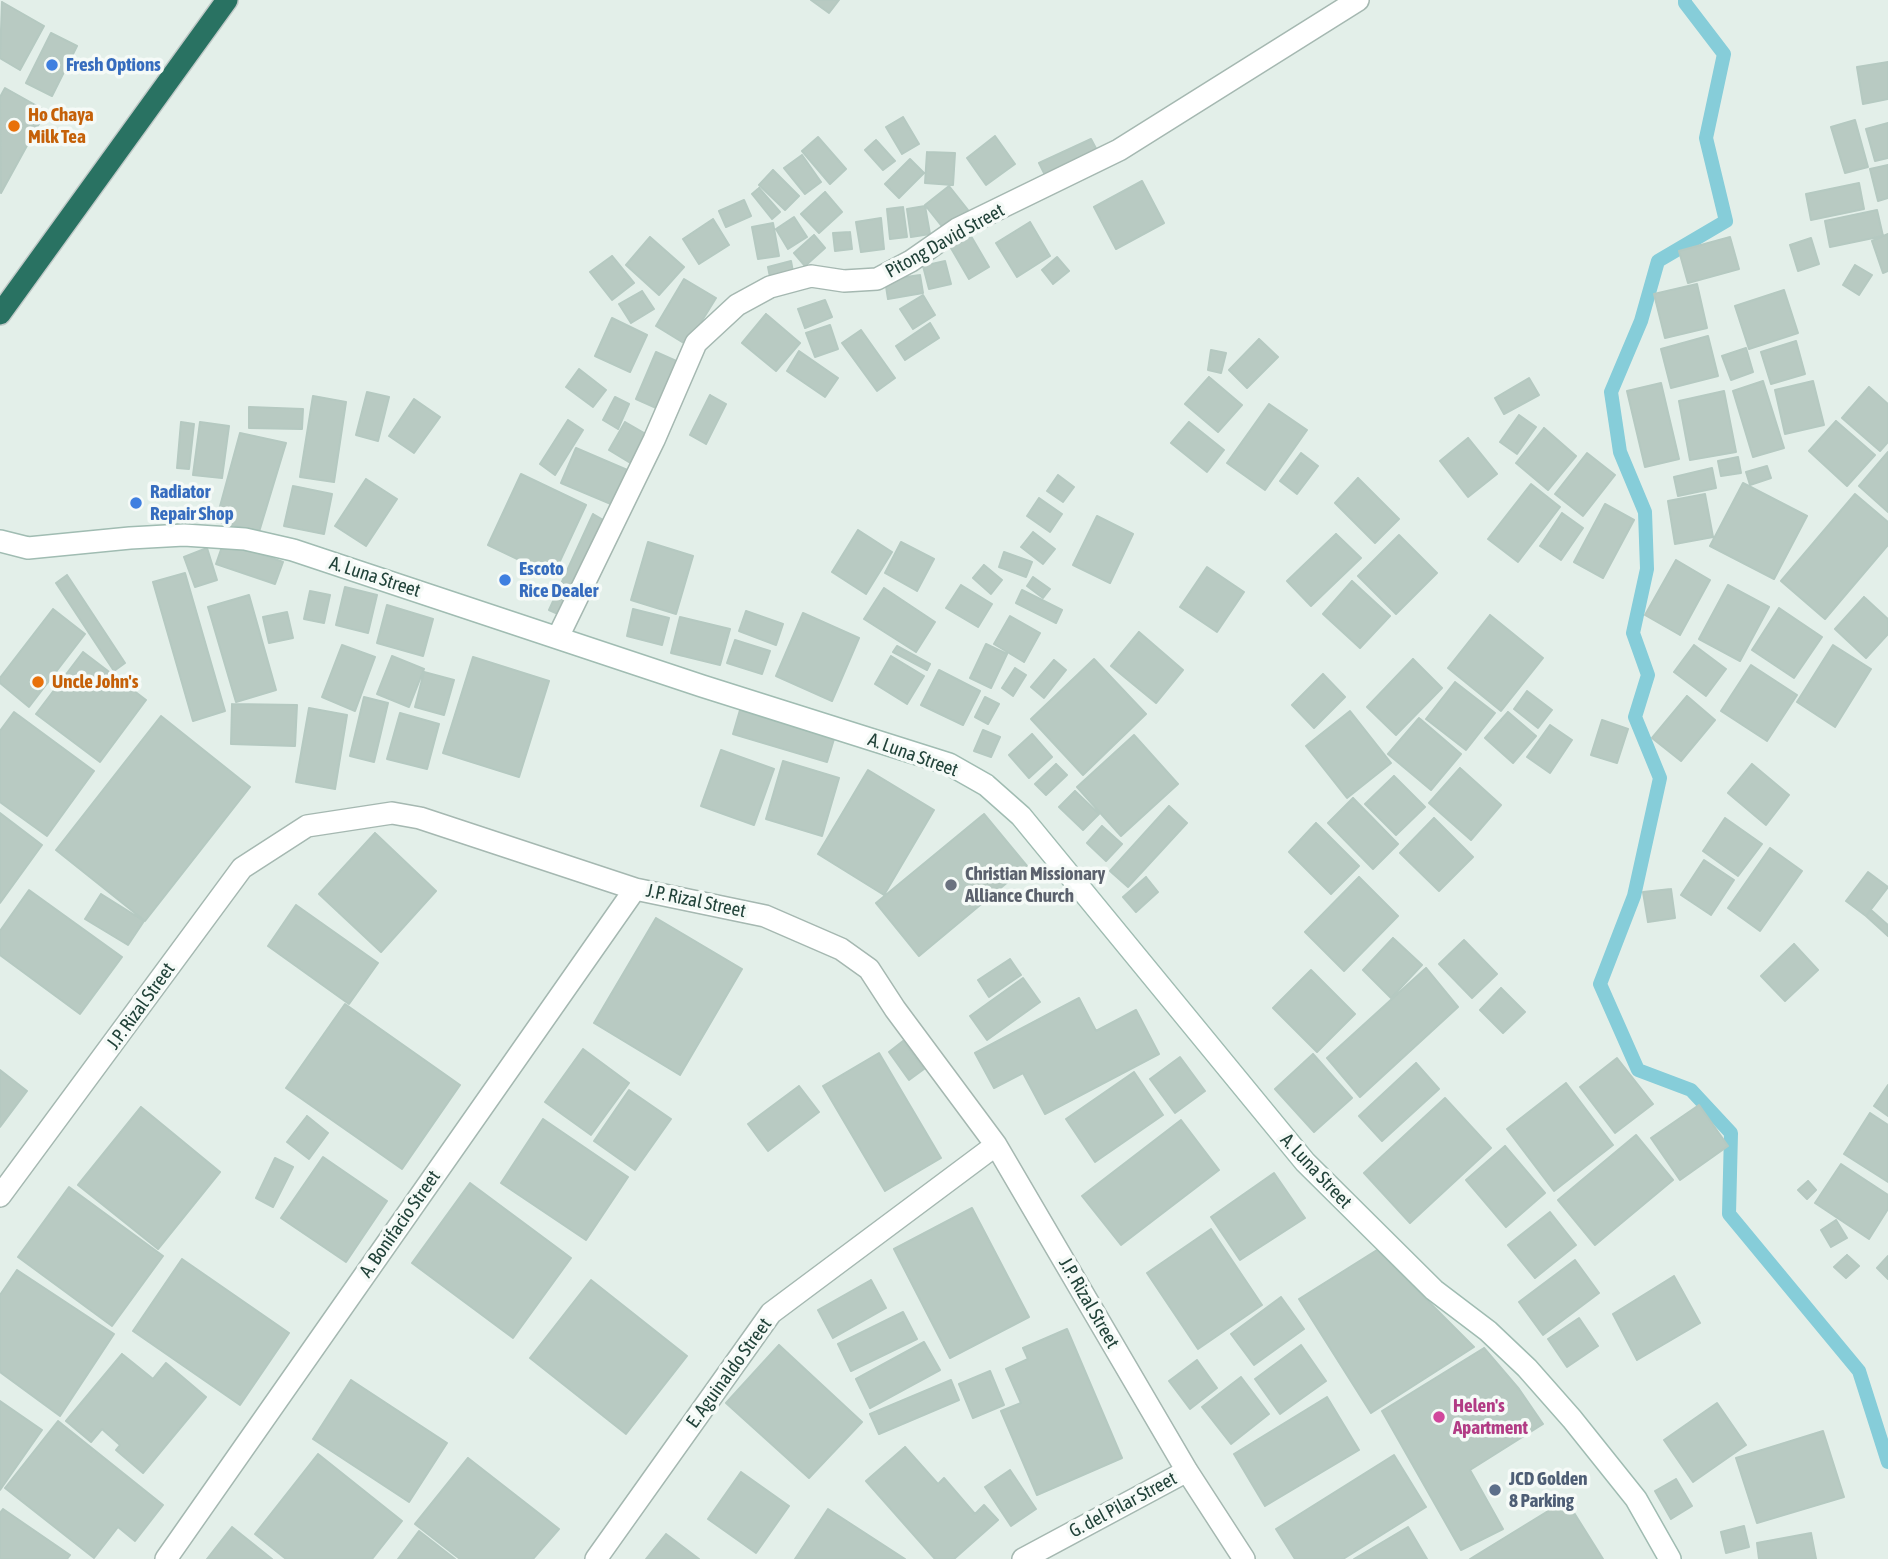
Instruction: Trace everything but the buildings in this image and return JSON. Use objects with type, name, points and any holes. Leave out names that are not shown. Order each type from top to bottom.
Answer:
[{"type":"highway","points":[[0,314],[227,0]]},
{"type":"street","name":"Pitong David Street","points":[[558,637],[654,440],[696,343],[737,305],[771,288],[811,276],[844,281],[877,279],[911,261],[957,229],[1119,150],[1358,0]]},
{"type":"street","name":"A. Luna Street","points":[[0,541],[28,548],[184,535],[245,538],[293,550],[702,686],[949,764],[986,785],[1021,816],[1304,1162],[1434,1290],[1488,1331],[1536,1378],[1636,1499],[1670,1559]]},
{"type":"street","name":"J.P. Rizal Street","points":[[0,1196],[242,868],[307,826],[392,813],[411,816],[635,889],[765,916],[841,948],[869,969],[895,1009],[996,1145],[1187,1471],[1244,1559]]},
{"type":"street","name":"A. Bonifacio Street","points":[[166,1559],[635,889]]},
{"type":"street","name":"E. Aguinaldo Street","points":[[596,1559],[771,1313],[996,1145]]},
{"type":"street","name":"G. del Pilar Street","points":[[1023,1559],[1187,1471]]},
{"type":"waterway","points":[[1685,0],[1724,54],[1706,138],[1726,221],[1658,261],[1641,321],[1611,392],[1620,452],[1645,512],[1647,569],[1633,633],[1648,675],[1635,717],[1660,778],[1634,896],[1600,984],[1638,1070],[1691,1090],[1731,1133],[1729,1214],[1859,1371],[1888,1462]]},
{"type":"place","name":"Fresh Options","points":[[52,65]]},
{"type":"place","name":"Ho Chaya Milk Tea","points":[[14,126]]},
{"type":"place","name":"Radiator Repair Shop","points":[[136,503]]},
{"type":"place","name":"Escoto Rice Dealer","points":[[505,580]]},
{"type":"place","name":"Uncle John's","points":[[38,682]]},
{"type":"place","name":"Christian Missionary Alliance Church","points":[[951,885]]},
{"type":"place","name":"Helen's Apartment","points":[[1439,1417]]},
{"type":"place","name":"JCD Golden 8 Parking","points":[[1495,1490]]}]
